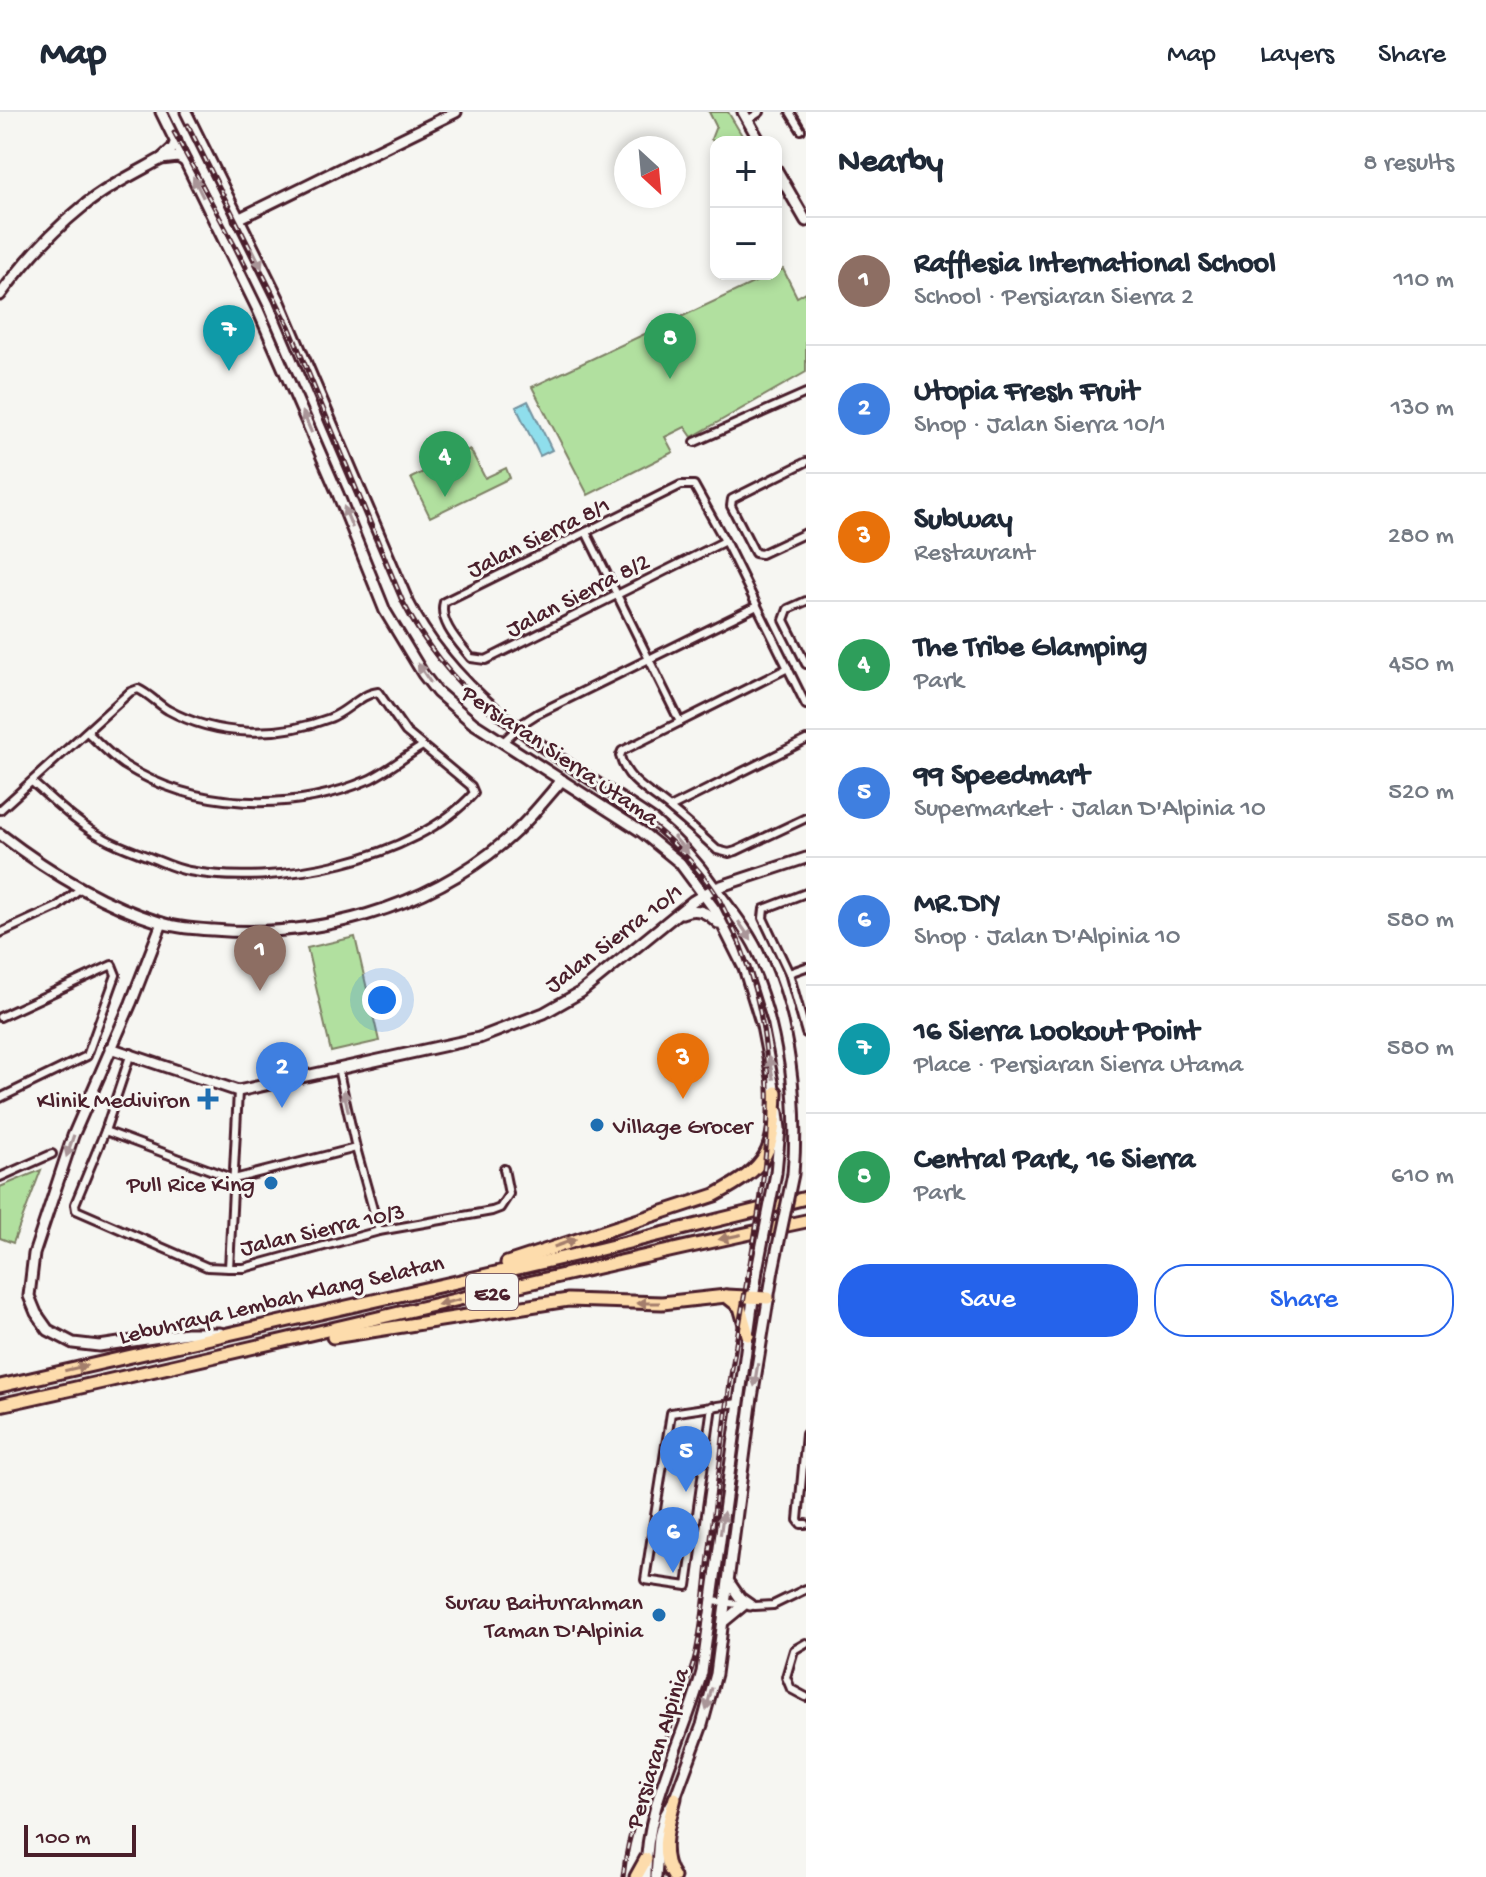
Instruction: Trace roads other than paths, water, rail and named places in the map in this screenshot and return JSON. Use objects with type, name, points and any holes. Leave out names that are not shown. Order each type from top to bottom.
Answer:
[{"type":"highway","points":[[465,1278],[565,1242],[715,1195],[745,1179],[761,1165],[769,1147],[775,1128],[776,1092]]},
{"type":"highway","name":"Lebuhraya Lembah Klang Selatan","points":[[0,1386],[601,1249],[806,1198]]},
{"type":"highway","name":"Lebuhraya Lembah Klang Selatan","points":[[0,1405],[806,1221]]},
{"type":"highway","points":[[726,1296],[740,1307],[748,1335]]},
{"type":"highway","points":[[179,1365],[368,1330],[568,1300],[662,1303],[726,1296],[768,1298]]},
{"type":"highway","points":[[674,1877],[666,1860],[665,1845],[675,1798]]},
{"type":"highway","points":[[636,1877],[646,1859]]},
{"type":"main road","name":"Persiaran Sierra Utama","points":[[161,112],[265,324],[385,611],[423,674],[437,692],[473,723],[562,780],[680,863],[727,930],[751,985],[776,1092],[780,1129],[776,1173],[757,1270]]},
{"type":"main road","name":"Persiaran Sierra Utama","points":[[186,112],[279,300],[416,618],[465,683],[517,728],[673,836],[715,888],[761,957],[780,1014],[795,1109],[793,1174],[773,1270]]},
{"type":"main road","points":[[238,219],[456,112]]},
{"type":"main road","points":[[746,116],[757,136]]},
{"type":"main road","points":[[0,295],[19,270],[82,207],[161,159],[176,141]]},
{"type":"main road","points":[[161,159],[178,157],[185,161]]},
{"type":"main road","points":[[782,179],[806,221]]},
{"type":"main road","points":[[0,834],[51,872],[162,923],[248,933],[309,927],[379,912],[455,877],[502,844],[525,823],[562,780]]},
{"type":"main road","name":"Jalan Sierra 10/1","points":[[238,1091],[479,1038],[544,1013],[581,992],[704,894],[806,858]]},
{"type":"main road","points":[[728,906],[739,881]]},
{"type":"main road","points":[[675,917],[693,910],[705,911],[727,930]]},
{"type":"main road","points":[[162,923],[73,1136],[34,1254],[29,1296],[48,1330],[73,1343],[99,1346],[187,1333],[232,1333]]},
{"type":"main road","points":[[110,1048],[238,1091]]},
{"type":"main road","name":"Persiaran Alpinia","points":[[646,1877],[649,1826],[702,1672],[757,1270]]},
{"type":"main road","name":"Persiaran Alpinia","points":[[656,1877],[664,1817],[675,1798],[702,1725],[716,1674],[773,1270]]},
{"type":"main road","points":[[723,1623],[748,1605],[729,1582]]},
{"type":"main road","points":[[688,1720],[702,1725]]},
{"type":"street","points":[[746,116],[760,112]]},
{"type":"street","points":[[790,112],[801,130]]},
{"type":"street","points":[[695,442],[806,393]]},
{"type":"street","points":[[806,462],[732,499],[731,506],[755,553],[761,554],[806,533]]},
{"type":"street","name":"Jalan Sierra 8/1","points":[[454,635],[442,613],[444,602],[681,485],[694,485],[725,541]]},
{"type":"street","points":[[586,532],[680,722]]},
{"type":"street","points":[[725,541],[806,705]]},
{"type":"street","name":"Jalan Sierra 8/2","points":[[454,635],[471,658],[486,660],[725,541]]},
{"type":"street","points":[[806,601],[788,609],[784,620],[806,664]]},
{"type":"street","points":[[503,742],[537,714],[757,606]]},
{"type":"street","points":[[788,668],[622,751],[620,756],[627,773],[640,787],[670,808],[717,850],[736,851],[806,818]]},
{"type":"street","points":[[0,810],[134,689],[142,690],[167,710],[218,730],[262,732],[332,718],[374,692],[381,695],[406,732],[471,786],[474,793],[437,823],[395,847],[373,855],[275,874],[229,874],[189,871],[105,839],[74,819],[32,782]]},
{"type":"street","points":[[87,732],[121,763],[143,776],[200,798],[234,802],[271,802],[332,792],[369,779],[421,747]]},
{"type":"street","points":[[670,808],[806,740]]},
{"type":"street","points":[[562,780],[574,766]]},
{"type":"street","points":[[0,933],[57,907],[81,888]]},
{"type":"street","points":[[806,893],[764,909],[763,918],[789,973],[806,1033]]},
{"type":"street","points":[[0,1017],[112,965],[116,975],[87,1056],[0,1098]]},
{"type":"street","points":[[789,973],[806,967]]},
{"type":"street","points":[[131,1053],[105,1131],[234,1179],[356,1148]]},
{"type":"street","points":[[338,1067],[379,1231]]},
{"type":"street","points":[[229,1268],[238,1091]]},
{"type":"street","name":"Jalan Sierra 10/3","points":[[105,1131],[75,1204],[76,1210],[207,1267],[244,1268],[379,1231],[492,1211],[500,1208],[509,1194],[504,1169]]},
{"type":"street","points":[[0,1177],[52,1154]]},
{"type":"street","points":[[712,1406],[687,1586],[645,1580],[671,1413],[712,1406],[738,1403]]},
{"type":"street","points":[[806,1434],[798,1520],[806,1524]]},
{"type":"street","points":[[712,1601],[773,1605],[806,1589]]},
{"type":"street","points":[[806,1643],[794,1650],[786,1677],[791,1689],[806,1697]]},
{"type":"water","points":[[528,401],[552,450],[540,456],[516,407]]},
{"type":"railway","points":[[188,125],[289,326],[403,602],[419,631],[448,670],[483,705],[640,815],[695,866],[718,897],[745,958],[761,1017],[768,1075],[762,1191],[731,1375],[700,1632],[686,1685],[635,1820],[623,1877]]},
{"type":"railway","points":[[174,132],[246,267]]},
{"type":"place","name":"16 Sierra Lookout Point","points":[[229,371]]},
{"type":"place","name":"Central Park, 16 Sierra","points":[[670,379]]},
{"type":"place","name":"The Tribe Glamping","points":[[445,497]]},
{"type":"place","name":"Rafflesia International School","points":[[260,991]]},
{"type":"place","name":"Klinik Mediviron","points":[[208,1099]]},
{"type":"place","name":"Subway","points":[[683,1099]]},
{"type":"place","name":"Utopia Fresh Fruit","points":[[282,1108]]},
{"type":"place","name":"Village Grocer","points":[[597,1125]]},
{"type":"place","name":"Pull Rice King","points":[[271,1183]]},
{"type":"place","name":"99 Speedmart","points":[[686,1492]]},
{"type":"place","name":"MR.DIY","points":[[673,1573]]},
{"type":"place","name":"Surau Baiturrahman Taman D'Alpinia","points":[[659,1615]]}]
